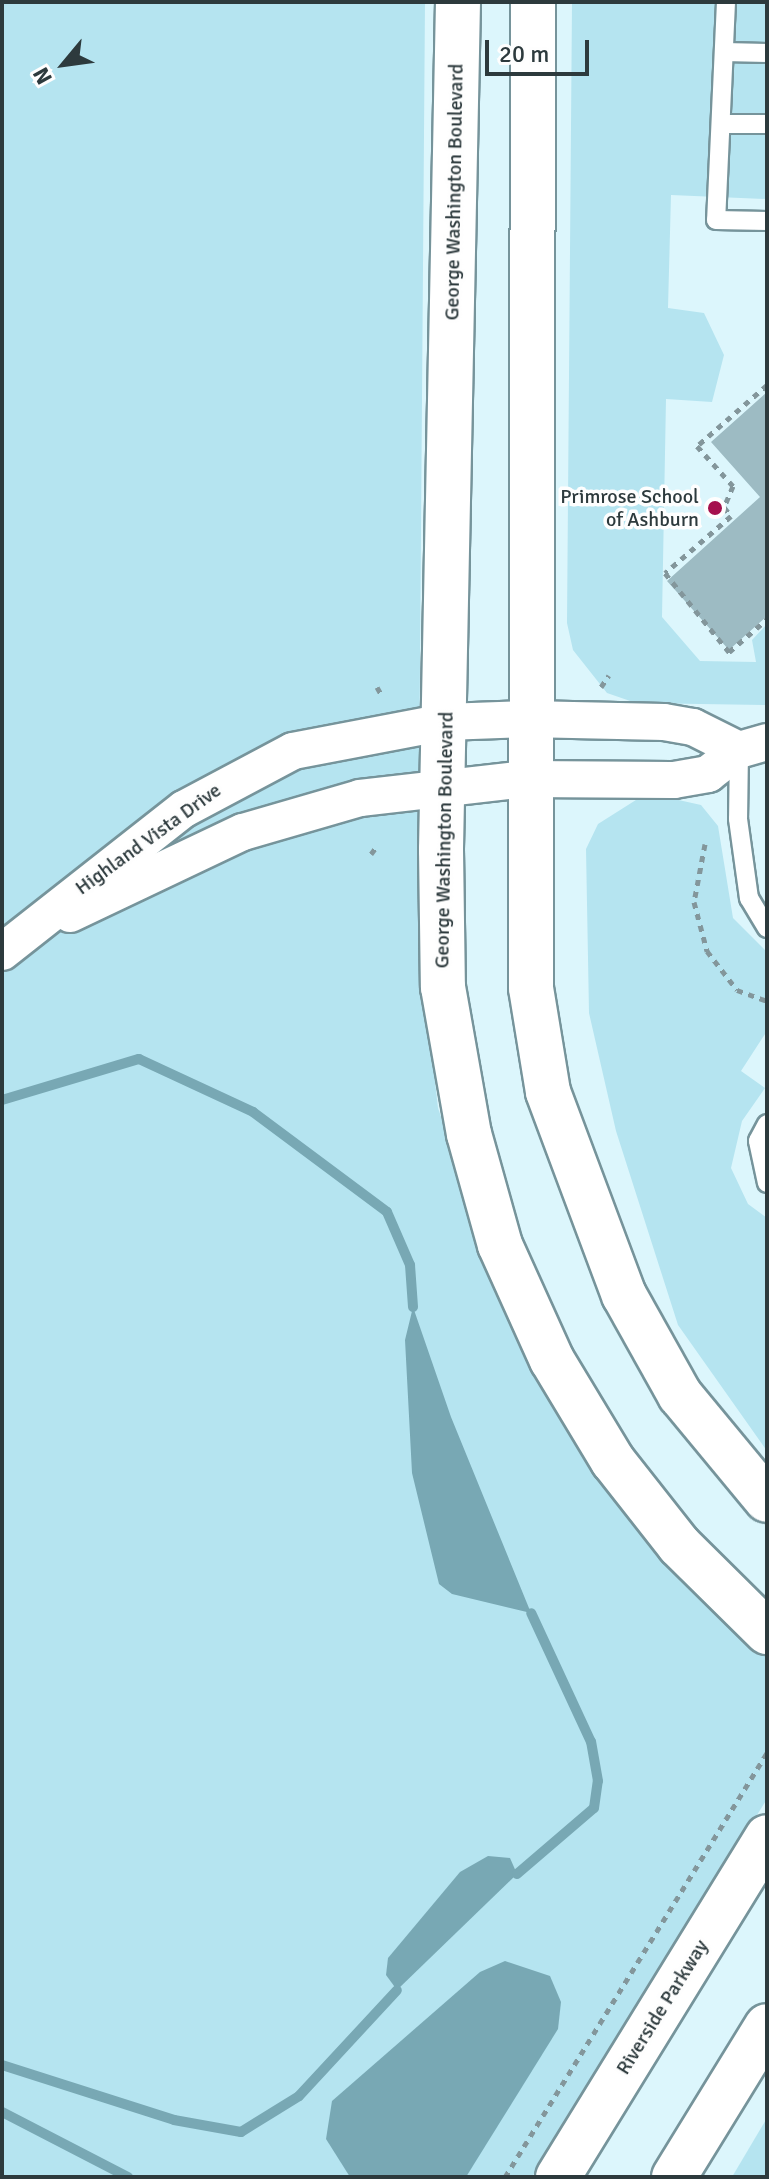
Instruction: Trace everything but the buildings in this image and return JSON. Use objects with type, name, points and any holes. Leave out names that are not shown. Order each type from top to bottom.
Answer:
[{"type":"street","name":"George Washington Boulevard","points":[[458,2],[443,788],[443,987],[469,1134],[500,1245],[552,1360],[613,1461],[679,1545],[767,1632]]},
{"type":"street","points":[[533,2],[527,719],[531,988],[548,1092],[578,1187],[624,1295],[680,1395],[767,1500]]},
{"type":"street","name":"Highland Vista Drive","points":[[9,947],[108,864],[232,778],[293,751],[445,722],[527,719],[664,722],[693,727],[753,746]]},
{"type":"street","name":"Highland Vista Drive","points":[[9,947],[243,832],[360,798],[527,779],[674,780],[708,774],[753,746]]},
{"type":"street","name":"Riverside Parkway","points":[[558,2177],[767,1837]]},
{"type":"street","points":[[674,2177],[767,2026]]},
{"type":"lane","points":[[726,2],[724,124],[716,220],[767,221]]},
{"type":"lane","points":[[724,52],[767,53]]},
{"type":"lane","points":[[724,124],[767,124]]},
{"type":"lane","points":[[753,746],[745,870],[752,906],[767,928]]},
{"type":"lane","points":[[767,1124],[758,1141],[767,1183]]},
{"type":"path","points":[[767,385],[697,446],[733,486],[724,507],[731,516],[665,573],[729,652],[767,619]]},
{"type":"path","points":[[601,688],[609,675]]},
{"type":"path","points":[[377,687],[381,694]]},
{"type":"path","points":[[705,844],[694,902],[707,951],[737,990],[767,1001]]},
{"type":"path","points":[[371,854],[377,846]]},
{"type":"path","points":[[505,2177],[767,1752]]},
{"type":"shaded area","points":[[2,2],[425,2],[418,931],[438,1108],[511,1322],[560,1414],[717,1610],[767,1655],[767,1799],[532,2177],[2,2177]]},
{"type":"shaded area","points":[[572,2],[767,2],[767,199],[671,195],[668,308],[704,313],[724,355],[712,402],[666,399],[662,617],[700,661],[756,662],[752,640],[767,624],[767,705],[636,703],[607,693],[573,650],[567,623]]},
{"type":"shaded area","points":[[647,793],[701,805],[718,826],[733,918],[767,952],[767,1031],[741,1071],[765,1088],[742,1121],[731,1168],[748,1204],[767,1218],[767,1451],[678,1325],[616,1131],[589,1013],[586,849],[598,824]]},
{"type":"shaded area","points":[[413,1307],[451,1417],[531,1613],[452,1594],[439,1584],[412,1473],[405,1340]]},
{"type":"shaded area","points":[[488,1856],[510,1858],[517,1874],[397,1990],[386,1975],[388,1958],[460,1872]]},
{"type":"shaded area","points":[[505,1961],[550,1976],[561,2002],[558,2029],[466,2177],[350,2177],[326,2139],[332,2101],[480,1972]]},
{"type":"shaded area","points":[[767,2118],[767,2177],[732,2177]]},
{"type":"waterway","points":[[2,1100],[139,1059],[253,1112],[387,1212],[410,1265],[413,1307]]},
{"type":"waterway","points":[[517,1874],[594,1808],[598,1781],[591,1742],[531,1613]]},
{"type":"waterway","points":[[2,2065],[174,2120],[241,2132],[299,2096],[397,1990]]},
{"type":"waterway","points":[[2,2112],[128,2177]]},
{"type":"place","name":"Primrose School of Ashburn","points":[[715,508]]}]
